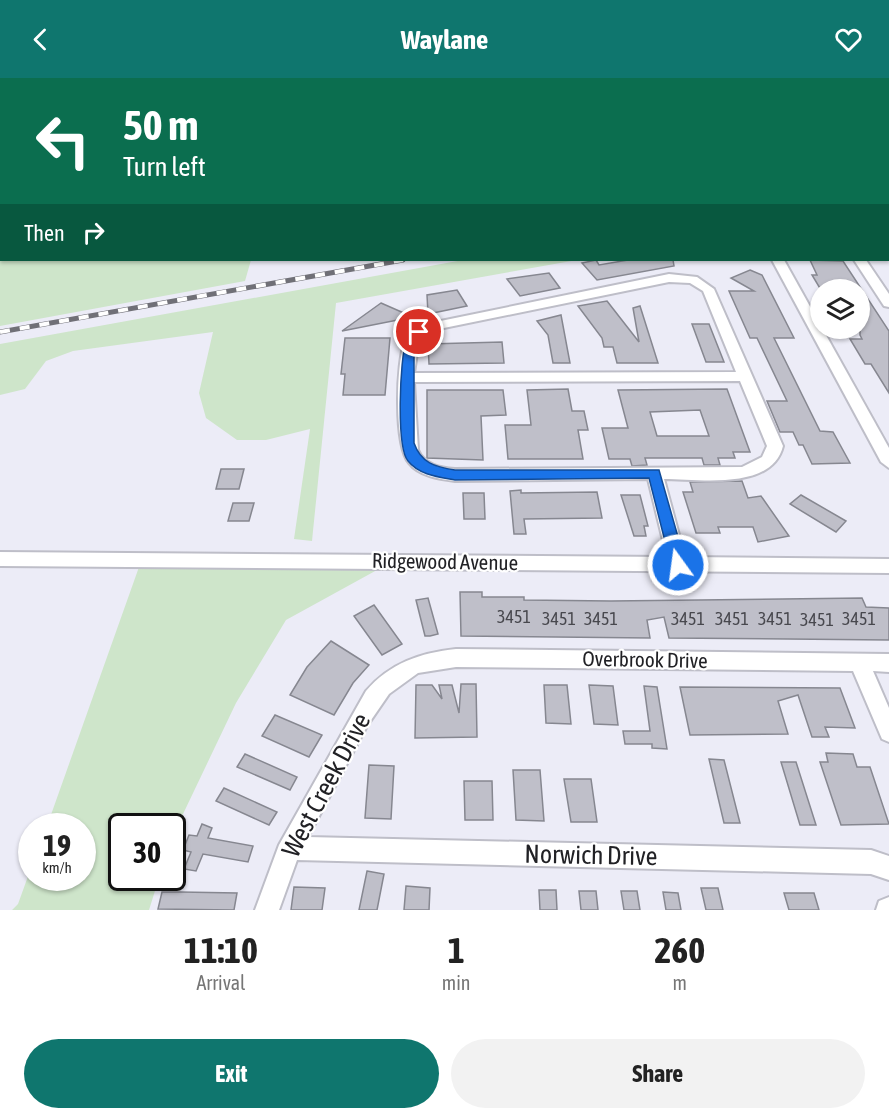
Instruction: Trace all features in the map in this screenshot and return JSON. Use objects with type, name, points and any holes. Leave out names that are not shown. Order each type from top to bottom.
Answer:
[{"type":"street","points":[[779,261],[889,462]]},
{"type":"street","points":[[861,261],[889,303]]},
{"type":"street","points":[[695,277],[708,290],[745,376],[775,446],[775,466],[742,473],[455,475],[431,471],[413,459],[409,451],[409,345],[413,338],[428,327],[669,278],[695,277]]},
{"type":"street","points":[[408,378],[745,376]]},
{"type":"street","points":[[654,473],[678,565]]},
{"type":"street","name":"Ridgewood Avenue","points":[[0,558],[889,566]]},
{"type":"street","name":"Overbrook Drive","points":[[403,672],[419,664],[456,658],[889,663]]},
{"type":"street","points":[[859,662],[889,732]]},
{"type":"street","name":"West Creek Drive","points":[[267,910],[272,890],[291,849],[368,707],[392,678],[403,672]]},
{"type":"street","name":"Norwich Drive","points":[[291,849],[871,862],[889,868]]},
{"type":"green space","points":[[0,261],[251,261],[245,281],[0,326]]},
{"type":"green space","points":[[457,261],[571,261],[336,303],[312,541],[294,539],[310,429],[266,440],[237,440],[206,418],[199,393],[213,332],[73,351],[46,361],[25,389],[0,395],[0,344]]},
{"type":"green space","points":[[139,567],[377,570],[286,620],[236,703],[184,813],[108,813],[108,891],[155,891],[149,910],[12,910],[18,904],[23,891],[96,891],[96,813],[52,813]]},
{"type":"building","points":[[597,261],[599,265],[622,261],[673,261],[674,266],[597,280],[582,263]]},
{"type":"building","points":[[810,261],[843,261],[855,279],[814,279],[812,275],[817,275]]},
{"type":"building","points":[[750,270],[762,275],[794,338],[774,338],[820,431],[833,432],[850,463],[812,464],[803,445],[799,445],[793,432],[780,432],[767,401],[787,401],[757,338],[750,338],[729,291],[754,291],[731,278]]},
{"type":"building","points":[[549,273],[560,288],[520,296],[507,279]]},
{"type":"building","points":[[457,290],[467,306],[428,314],[427,295]]},
{"type":"building","points":[[607,301],[639,342],[633,308],[640,306],[658,363],[617,363],[613,347],[604,347],[602,338],[578,306]]},
{"type":"building","points":[[870,302],[889,331],[889,393],[871,364],[865,364],[850,339],[870,339]]},
{"type":"building","points":[[381,303],[413,317],[342,331]]},
{"type":"building","points":[[561,315],[570,363],[553,363],[548,335],[537,321]]},
{"type":"building","points":[[692,324],[709,324],[724,362],[706,362]]},
{"type":"building","points":[[345,338],[390,338],[385,395],[343,395],[345,374],[341,374]]},
{"type":"building","points":[[502,342],[504,363],[429,364],[428,344]]},
{"type":"building","points":[[568,389],[572,411],[584,411],[588,430],[578,430],[583,459],[508,459],[505,425],[531,425],[527,390]]},
{"type":"building","points":[[727,389],[750,452],[733,452],[735,458],[718,458],[720,465],[704,465],[702,458],[645,458],[647,465],[632,466],[630,459],[609,459],[602,428],[628,428],[618,390]],"holes":[[[700,410],[709,436],[657,436],[650,412]]]},
{"type":"building","points":[[427,390],[503,390],[506,415],[481,416],[483,460],[427,458]]},
{"type":"building","points":[[221,469],[244,469],[239,489],[216,489]]},
{"type":"building","points":[[742,481],[748,498],[761,496],[789,536],[758,542],[753,527],[718,527],[720,533],[696,533],[683,492],[693,492],[690,482]]},
{"type":"building","points":[[521,490],[521,493],[597,492],[602,518],[524,519],[526,534],[514,534],[510,491]]},
{"type":"building","points":[[463,493],[484,493],[485,519],[464,519]]},
{"type":"building","points":[[621,495],[640,495],[648,526],[644,526],[646,536],[634,536]]},
{"type":"building","points":[[801,495],[846,521],[836,532],[790,504]]},
{"type":"building","points":[[233,503],[254,503],[249,521],[228,521]]},
{"type":"building","points":[[460,592],[482,592],[482,597],[524,597],[524,600],[862,598],[866,607],[889,608],[889,640],[669,638],[664,617],[647,620],[650,638],[461,636]]},
{"type":"building","points":[[428,598],[438,634],[425,636],[416,600]]},
{"type":"building","points":[[374,605],[402,644],[382,655],[354,616]]},
{"type":"building","points":[[331,641],[369,665],[353,683],[334,715],[290,695],[307,667]]},
{"type":"building","points":[[461,684],[476,684],[477,737],[415,738],[416,685],[432,685],[442,699],[439,685],[452,685],[459,713]]},
{"type":"building","points":[[544,685],[567,685],[571,724],[546,723]]},
{"type":"building","points":[[589,685],[613,686],[618,725],[594,724]]},
{"type":"building","points":[[644,686],[657,687],[667,749],[652,748],[652,744],[625,744],[623,731],[650,731]]},
{"type":"building","points":[[680,687],[840,688],[855,728],[825,727],[829,737],[812,737],[798,695],[778,701],[788,734],[690,735]]},
{"type":"building","points":[[275,715],[322,735],[309,757],[262,736]]},
{"type":"building","points":[[826,753],[853,754],[857,767],[870,767],[889,824],[841,825],[820,762],[828,762]]},
{"type":"building","points":[[245,754],[297,777],[290,790],[237,767]]},
{"type":"building","points":[[709,759],[724,760],[740,823],[724,823]]},
{"type":"building","points":[[781,762],[796,762],[816,825],[800,825]]},
{"type":"building","points":[[369,765],[394,766],[391,819],[365,818]]},
{"type":"building","points":[[513,770],[540,770],[544,821],[516,820]]},
{"type":"building","points":[[564,779],[591,779],[597,822],[571,822]]},
{"type":"building","points":[[464,781],[492,781],[493,820],[465,820]]},
{"type":"building","points":[[224,788],[277,812],[269,825],[216,801]]},
{"type":"building","points":[[202,824],[212,828],[208,838],[253,846],[248,862],[203,854],[196,871],[186,869],[191,852],[186,851],[186,842],[189,835],[197,836]]},
{"type":"building","points":[[367,871],[384,874],[377,910],[359,910]]},
{"type":"building","points":[[406,886],[430,888],[429,910],[404,910]]},
{"type":"building","points":[[294,887],[325,888],[322,910],[291,910]]},
{"type":"building","points":[[701,888],[718,888],[723,910],[706,910]]},
{"type":"building","points":[[539,890],[556,890],[557,910],[540,910]]},
{"type":"building","points":[[579,891],[596,891],[598,910],[581,910]]},
{"type":"building","points":[[621,891],[637,891],[640,910],[624,910]]},
{"type":"building","points":[[162,892],[237,893],[234,910],[158,909]]},
{"type":"building","points":[[663,892],[678,893],[681,910],[666,910]]},
{"type":"building","points":[[784,893],[814,893],[819,910],[789,910]]},
{"type":"railway","points":[[0,332],[397,261]]},
{"type":"route","points":[[419,332],[409,345],[407,443],[413,459],[431,471],[455,475],[654,473],[678,565]]}]
